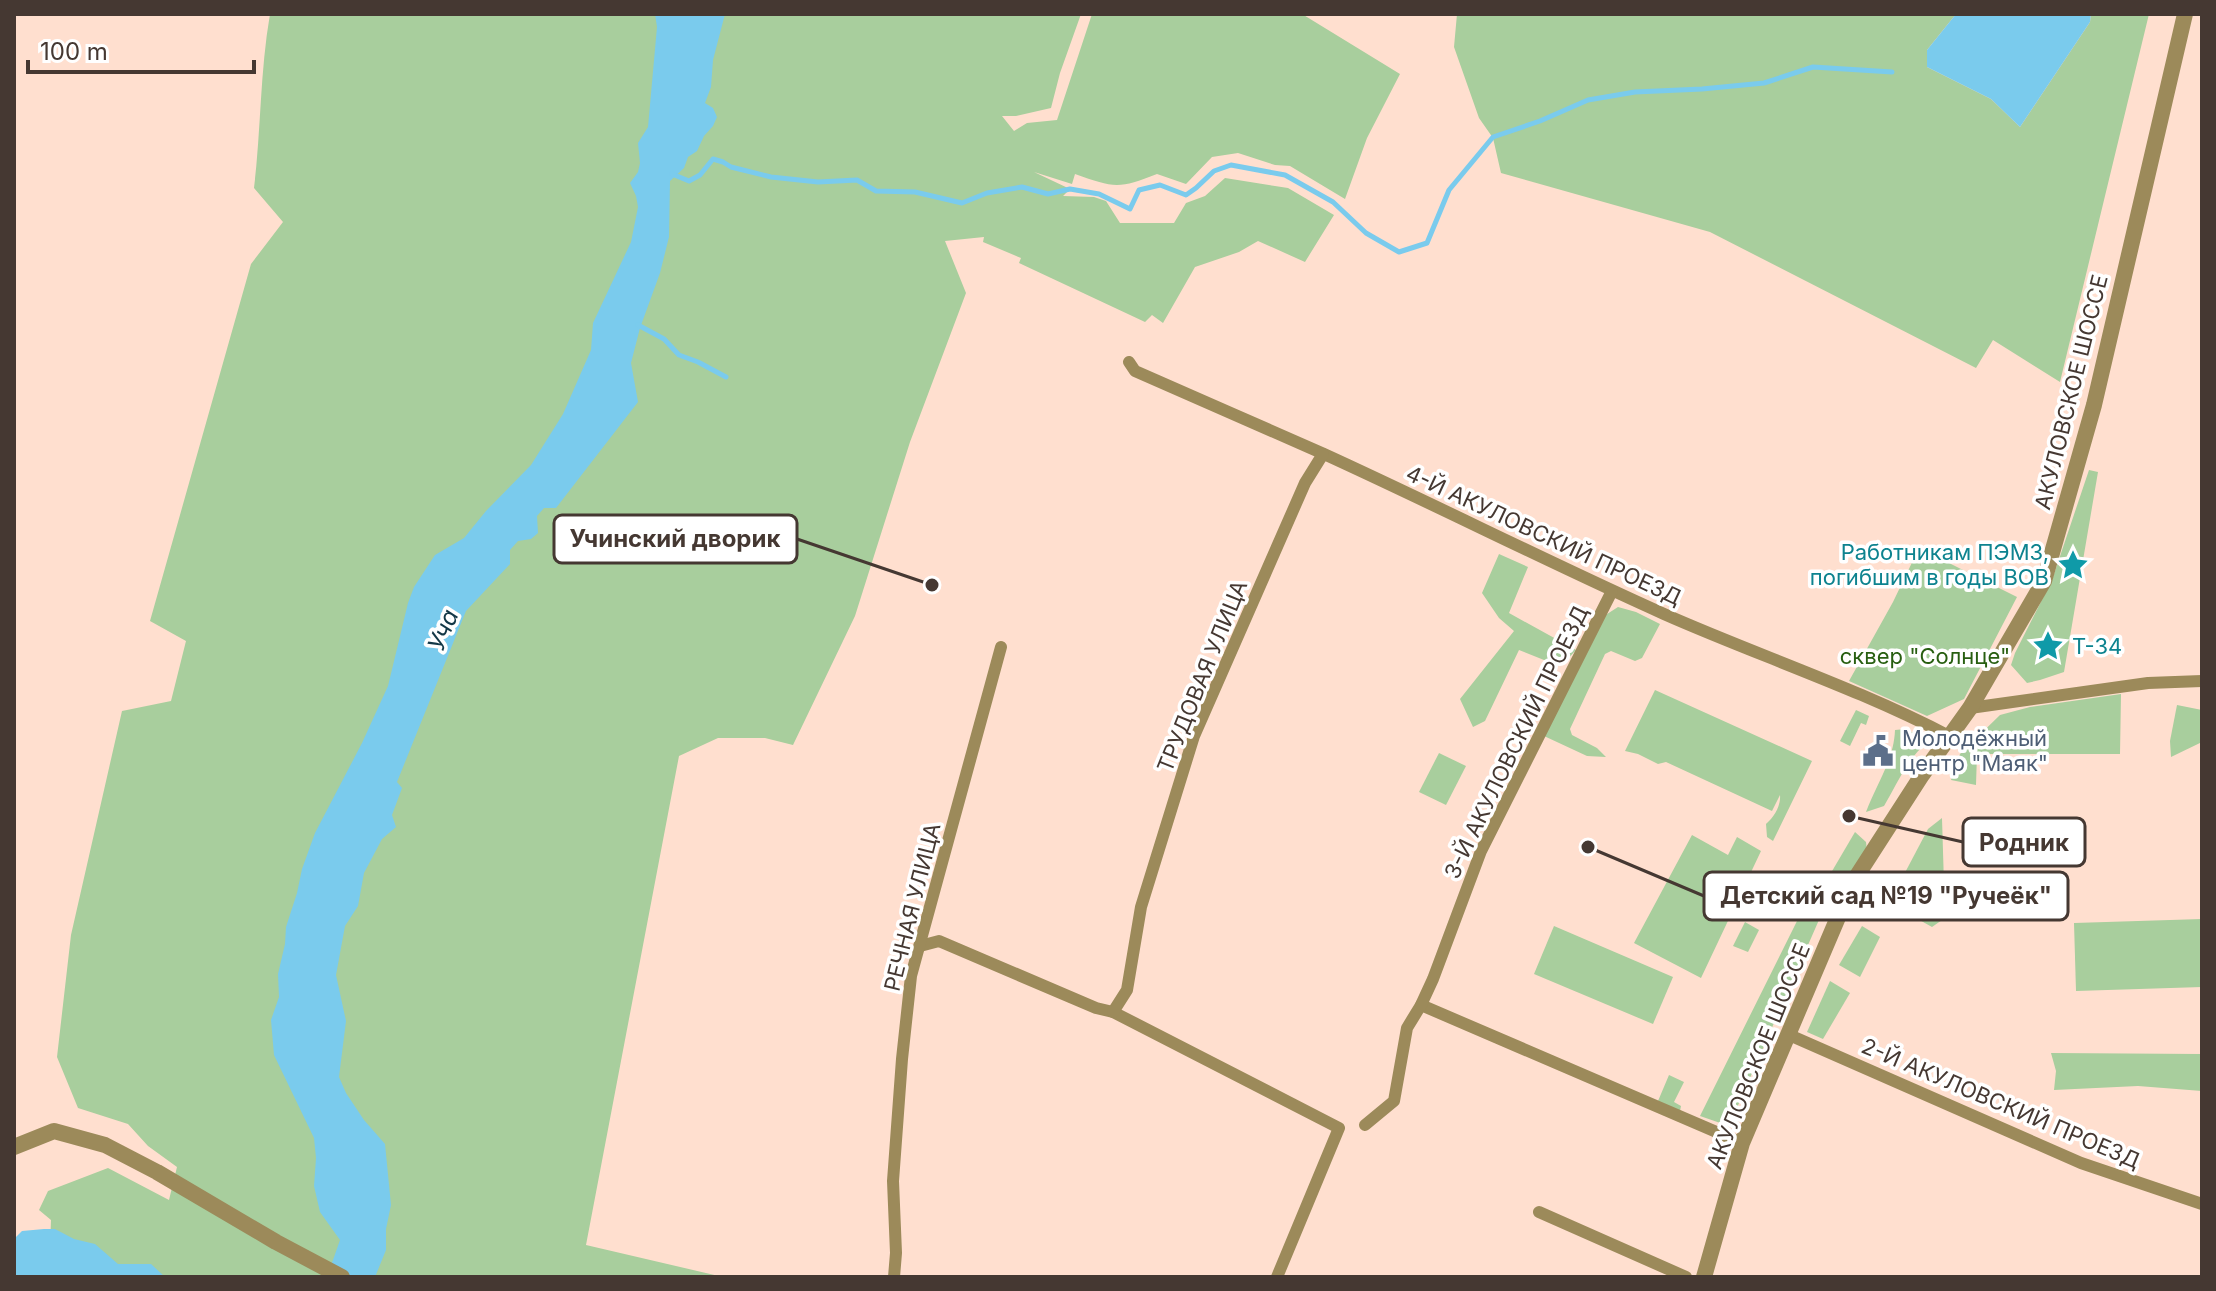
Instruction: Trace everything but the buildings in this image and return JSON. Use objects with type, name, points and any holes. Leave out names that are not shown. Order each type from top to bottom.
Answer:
[{"type":"street","name":"АКУЛОВСКОЕ ШОССЕ","points":[[1704,1277],[1742,1143],[1853,882],[1970,708],[2044,581],[2094,405],[2185,14]]},
{"type":"street","name":"4-Й АКУЛОВСКИЙ ПРОЕЗД","points":[[1129,362],[1135,371],[1323,454],[1612,591],[1850,690],[1949,736]]},
{"type":"street","name":"ТРУДОВАЯ УЛИЦА","points":[[1113,1012],[1127,990],[1141,907],[1194,736],[1305,483],[1323,454]]},
{"type":"street","name":"3-Й АКУЛОВСКИЙ ПРОЕЗД","points":[[1365,1125],[1394,1101],[1407,1028],[1421,1005],[1481,851],[1612,591]]},
{"type":"street","name":"РЕЧНАЯ УЛИЦА","points":[[894,1277],[893,1181],[911,976],[1001,647]]},
{"type":"street","points":[[1970,708],[2148,683],[2202,681]]},
{"type":"street","points":[[920,946],[939,941],[1096,1008],[1113,1012],[1339,1128],[1277,1277]]},
{"type":"street","points":[[1421,1005],[1742,1143]]},
{"type":"street","name":"2-Й АКУЛОВСКИЙ ПРОЕЗД","points":[[1787,1034],[2081,1163],[2202,1204]]},
{"type":"street","points":[[14,1147],[54,1131],[105,1145],[342,1277]]},
{"type":"street","points":[[1539,1212],[1686,1277]]},
{"type":"green space","points":[[270,14],[1081,14],[1051,108],[1002,116],[1014,131],[1027,123],[1057,120],[1092,14],[1302,14],[1400,74],[1367,138],[1345,199],[1290,166],[1275,165],[1238,153],[1212,157],[1186,184],[1157,174],[1116,185],[1075,174],[1072,184],[1034,172],[1070,189],[1063,196],[1094,197],[1106,201],[1120,223],[1174,223],[1186,203],[1205,196],[1225,178],[1288,188],[1334,215],[1305,262],[1258,241],[1239,252],[1195,267],[1163,323],[1152,315],[1145,322],[1019,263],[1021,258],[983,242],[984,237],[945,241],[966,293],[910,442],[855,616],[793,745],[765,738],[718,738],[679,756],[586,1245],[723,1277],[49,1277],[51,1220],[39,1210],[48,1191],[108,1168],[169,1200],[177,1167],[148,1146],[128,1124],[78,1108],[57,1057],[71,935],[122,711],[171,701],[186,641],[150,621],[251,264],[283,222],[254,188]]},
{"type":"green space","points":[[1457,14],[1956,14],[1927,50],[1927,67],[1991,99],[2020,127],[2090,22],[2091,14],[2149,14],[2060,382],[1993,340],[1976,368],[1710,232],[1501,173],[1493,138],[1479,118],[1454,47]]},
{"type":"green space","points":[[2089,470],[2098,472],[2064,672],[2027,683],[2011,665],[2052,580]]},
{"type":"green space","name":"сквер \"Солнце\"","points":[[1919,548],[2017,597],[1964,699],[1927,716],[1849,681]]},
{"type":"green space","points":[[1499,554],[1528,567],[1509,613],[1576,650],[1564,663],[1549,662],[1519,650],[1485,721],[1473,727],[1460,699],[1514,631],[1499,618],[1482,593]]},
{"type":"green space","points":[[1618,607],[1660,624],[1642,658],[1635,661],[1611,651],[1605,654],[1570,729],[1572,735],[1597,748],[1606,757],[1587,756],[1544,736],[1604,616]]},
{"type":"green space","points":[[1655,690],[1812,761],[1773,841],[1767,837],[1766,824],[1776,811],[1780,795],[1772,811],[1666,762],[1658,764],[1625,751]]},
{"type":"green space","points":[[2121,694],[2120,754],[1977,754],[1976,785],[1951,780],[1960,754],[2000,715],[2030,707]]},
{"type":"green space","points":[[2177,705],[2202,710],[2202,742],[2171,757],[2170,741]]},
{"type":"green space","points":[[1856,710],[1869,716],[1866,725],[1861,723],[1850,746],[1840,741]]},
{"type":"green space","points":[[1906,729],[1929,741],[1909,763],[1884,806],[1866,812],[1888,762],[1895,730]]},
{"type":"green space","points":[[1439,753],[1466,766],[1446,805],[1419,792]]},
{"type":"green space","points":[[1942,818],[1945,918],[1932,927],[1889,903],[1928,829]]},
{"type":"green space","points":[[1855,832],[1866,842],[1867,851],[1842,893],[1828,878]]},
{"type":"green space","points":[[1692,835],[1728,855],[1737,837],[1761,851],[1701,978],[1634,943]]},
{"type":"green space","points":[[1768,886],[1822,913],[1729,1126],[1700,1116],[1800,915],[1774,902],[1765,917],[1754,912]]},
{"type":"green space","points":[[2202,919],[2202,987],[2076,991],[2074,923]]},
{"type":"green space","points":[[1745,922],[1759,930],[1748,952],[1733,946]]},
{"type":"green space","points":[[1554,926],[1673,977],[1653,1024],[1534,974]]},
{"type":"green space","points":[[1862,926],[1880,937],[1860,977],[1839,965]]},
{"type":"green space","points":[[1830,981],[1850,993],[1823,1039],[1807,1032]]},
{"type":"green space","points":[[2051,1053],[2202,1054],[2202,1091],[2138,1086],[2054,1090],[2056,1071]]},
{"type":"green space","points":[[1669,1075],[1684,1082],[1674,1102],[1681,1106],[1680,1111],[1658,1101]]},
{"type":"water","name":"Уча","points":[[655,14],[725,14],[705,103],[713,108],[717,117],[697,151],[688,157],[684,168],[670,181],[669,237],[631,363],[638,402],[556,508],[544,508],[537,516],[538,533],[531,539],[518,541],[510,550],[510,564],[466,611],[397,782],[402,788],[392,815],[396,827],[382,839],[364,873],[358,906],[345,926],[336,975],[346,1021],[339,1077],[364,1120],[385,1144],[391,1205],[386,1250],[375,1277],[327,1277],[340,1240],[320,1212],[314,1186],[314,1138],[274,1055],[271,1020],[279,997],[278,974],[286,927],[315,833],[388,686],[414,587],[435,555],[464,538],[531,465],[563,414],[591,350],[593,323],[631,242],[638,207],[630,183],[640,163],[638,143],[648,127],[657,27]]},
{"type":"water","points":[[1956,14],[2091,14],[2090,22],[2020,127],[1991,99],[1927,67],[1927,50]]},
{"type":"water","points":[[55,1229],[74,1239],[95,1244],[118,1264],[151,1264],[165,1277],[14,1277],[14,1239],[22,1231]]},
{"type":"waterway","points":[[672,174],[689,181],[700,175],[713,159],[771,177],[818,182],[857,180],[876,191],[915,192],[962,203],[987,193],[1022,187],[1048,194],[1070,189],[1099,194],[1130,209],[1139,190],[1160,185],[1186,195],[1214,171],[1231,165],[1285,175],[1333,202],[1366,233],[1399,252],[1427,243],[1449,190],[1493,137],[1588,100],[1635,92],[1764,83],[1813,67],[1892,72]]},
{"type":"waterway","points":[[638,325],[664,339],[679,355],[726,377]]},
{"type":"place","name":"Работникам ПЭМЗ, погибшим в годы ВОВ","points":[[2073,565]]},
{"type":"place","name":"Учинский дворик","points":[[932,585]]},
{"type":"place","name":"Т-34","points":[[2048,646]]},
{"type":"place","name":"Молодёжный центр \"Маяк\"","points":[[1878,751]]},
{"type":"place","name":"Родник","points":[[1849,816]]},
{"type":"place","name":"Детский сад №19 \"Ручеёк\"","points":[[1588,847]]}]
